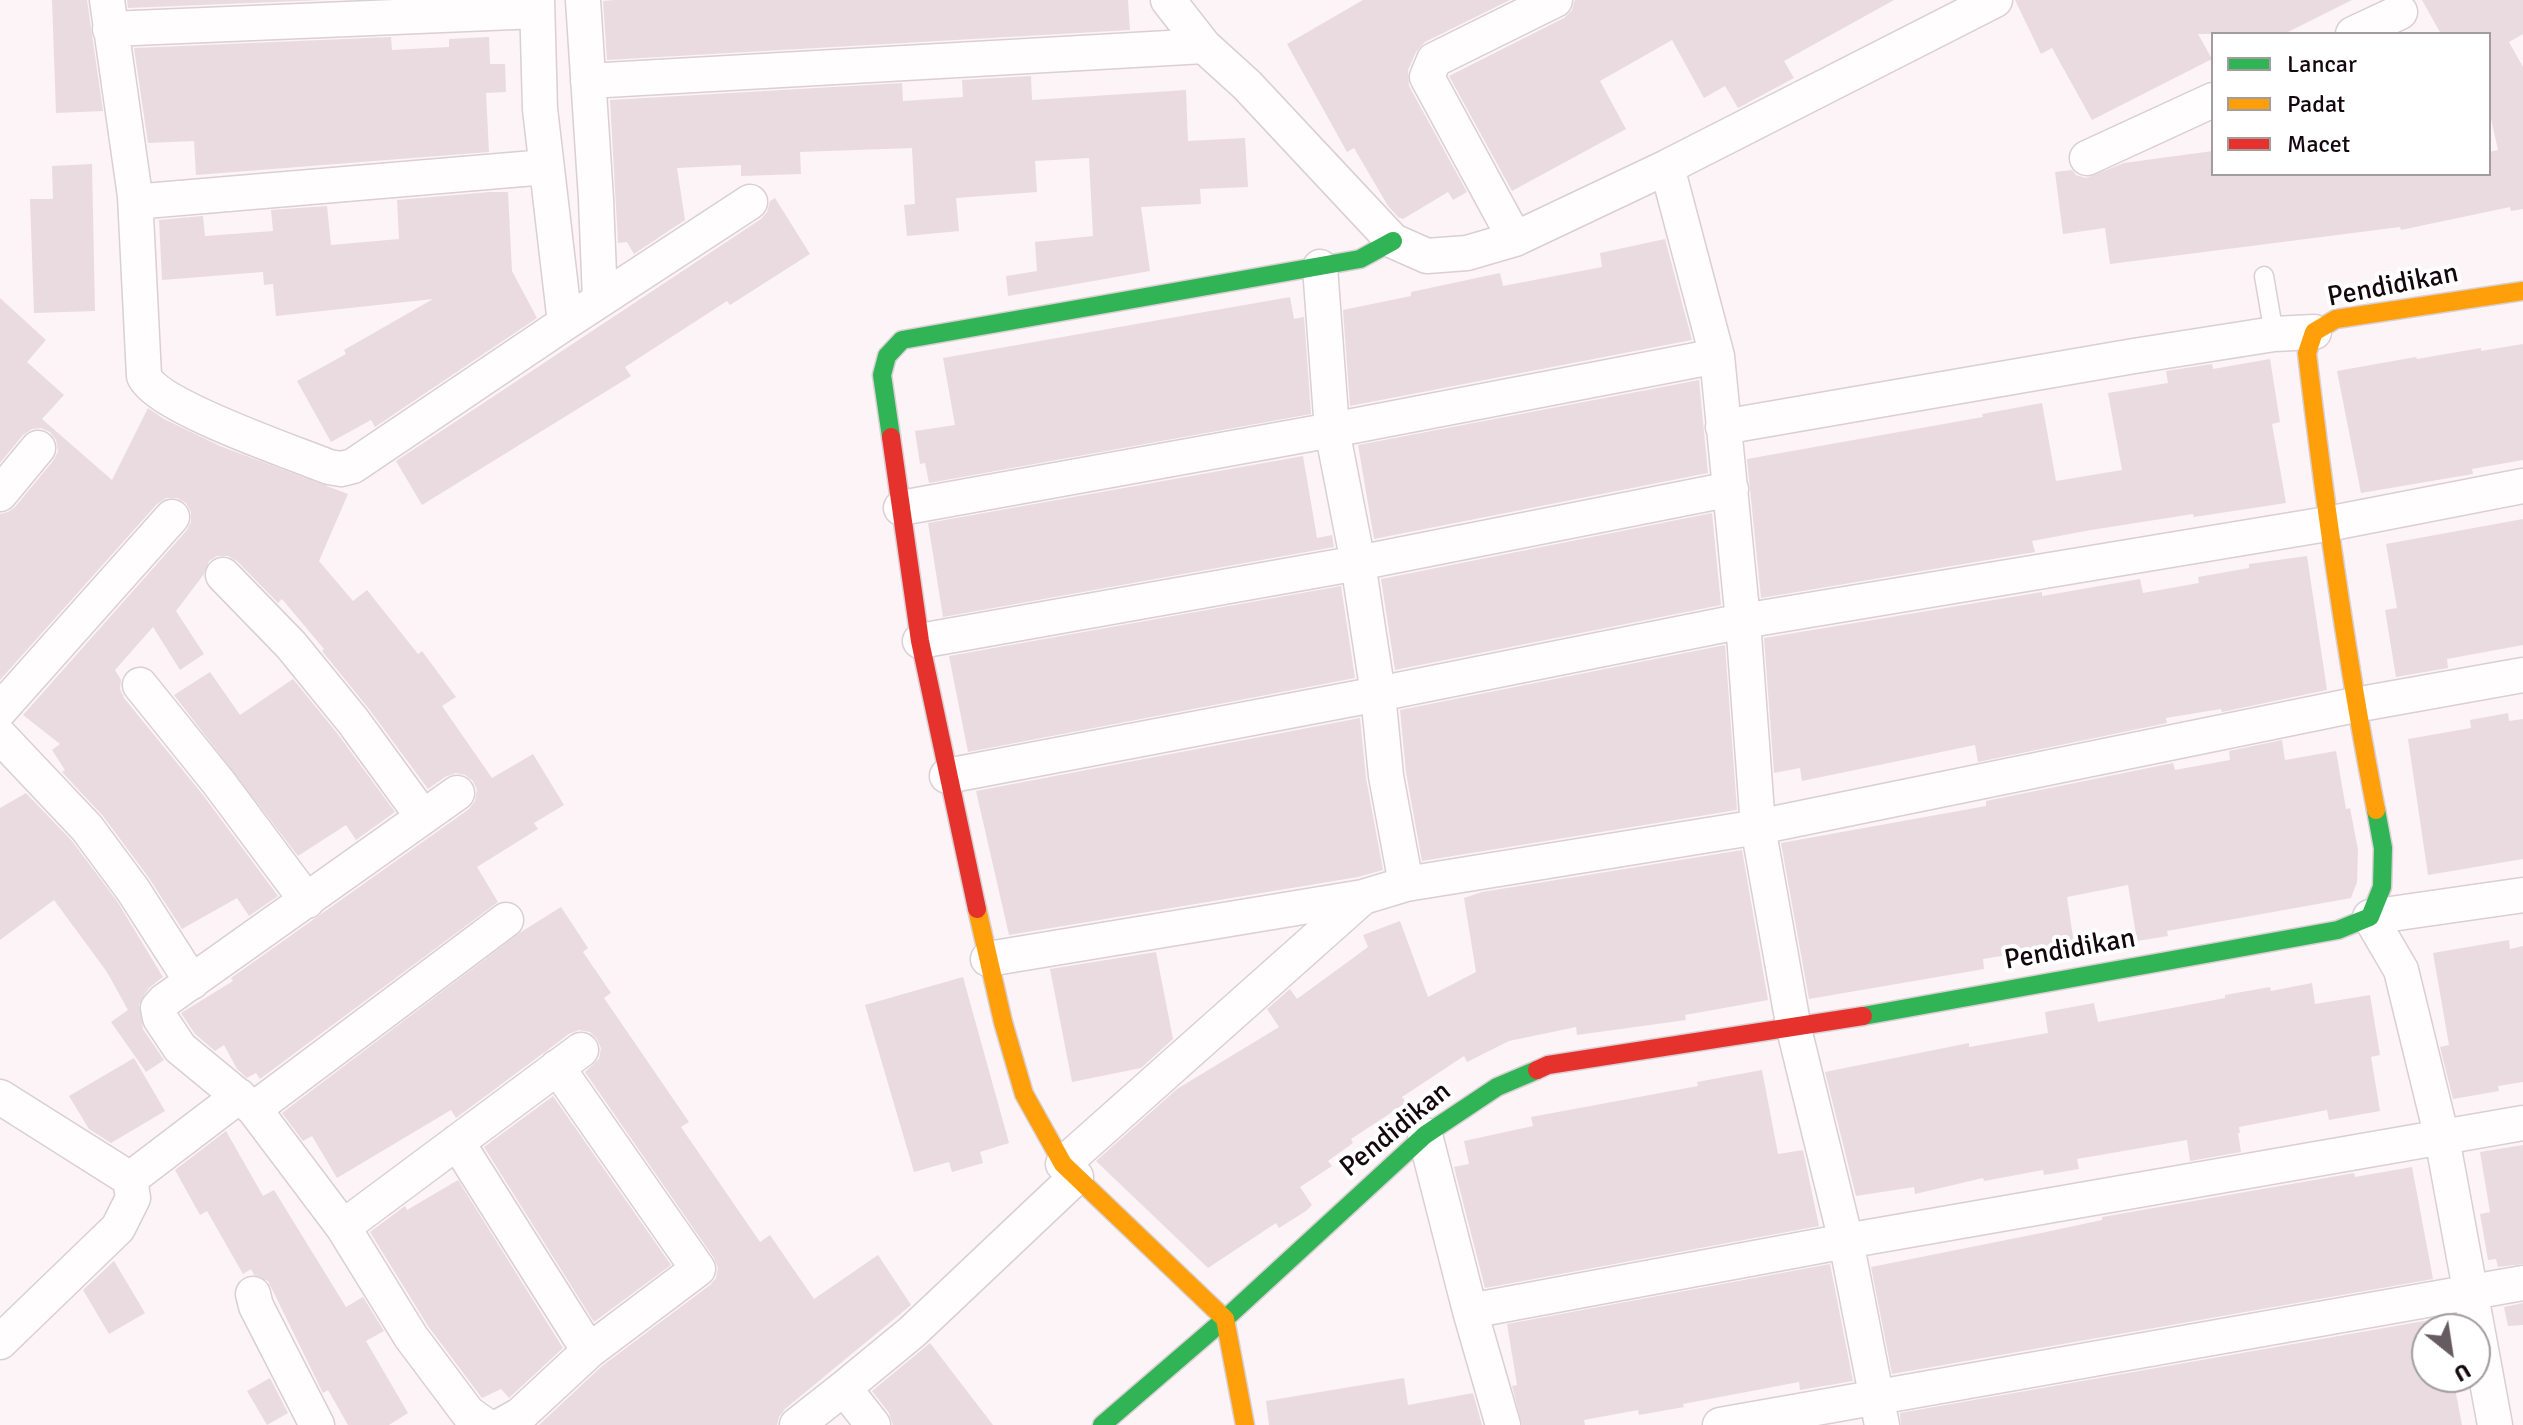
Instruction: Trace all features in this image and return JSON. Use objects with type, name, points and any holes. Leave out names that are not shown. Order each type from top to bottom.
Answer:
[{"type":"street","points":[[583,0],[600,300]]},
{"type":"street","points":[[1168,0],[1204,46],[1247,85],[1393,241],[1427,256],[1467,253],[1515,239],[1667,167],[1995,0]]},
{"type":"street","points":[[1515,239],[1427,77],[1434,60],[1555,0]]},
{"type":"street","points":[[565,323],[540,109],[537,6],[108,15],[135,196],[146,383],[179,406],[329,467],[341,469],[353,466],[750,202]]},
{"type":"street","points":[[2358,32],[2401,15]]},
{"type":"street","points":[[588,81],[1204,46]]},
{"type":"street","points":[[2087,158],[2211,101]]},
{"type":"street","points":[[135,196],[145,201],[546,167]]},
{"type":"street","points":[[1667,167],[1717,356],[1743,621],[1758,827],[1794,1029],[1846,1241],[1879,1411]]},
{"type":"street","points":[[1245,1425],[1225,1319],[1070,1170],[1024,1094],[988,959],[920,641],[882,375],[887,356],[902,340],[1360,259],[1393,241]]},
{"type":"street","points":[[1320,267],[1332,430],[1358,563],[1378,694],[1386,776],[1406,884]]},
{"type":"street","name":"Pendidikan","points":[[1102,1425],[1225,1319],[1425,1135],[1497,1087],[1548,1065],[1794,1029],[2338,930],[2370,917],[2382,887],[2383,848],[2355,705],[2327,524],[2307,353],[2314,332],[2336,319],[2523,291]]},
{"type":"street","points":[[1723,427],[2274,334],[2314,332]]},
{"type":"street","points":[[901,508],[1717,356]]},
{"type":"street","points":[[0,494],[38,448]]},
{"type":"street","points":[[947,776],[1743,621],[2327,524],[2523,486]]},
{"type":"street","points":[[920,641],[1358,563],[1731,489]]},
{"type":"street","points":[[0,710],[172,517]]},
{"type":"street","points":[[223,575],[309,667],[423,817]]},
{"type":"street","points":[[988,959],[1363,897],[1406,884],[1758,827],[2355,705],[2523,675]]},
{"type":"street","points":[[140,685],[219,783],[307,901]]},
{"type":"street","points":[[0,736],[87,828],[133,890],[192,982]]},
{"type":"street","points":[[457,793],[158,1008],[160,1018],[180,1048],[246,1102],[343,1227],[411,1337],[468,1413],[485,1425]]},
{"type":"street","points":[[2495,1425],[2442,1138],[2401,970],[2370,917],[2523,895]]},
{"type":"street","points":[[797,1425],[912,1332],[1070,1170],[1363,897]]},
{"type":"street","points":[[130,1179],[506,920]]},
{"type":"street","points":[[343,1227],[569,1058],[698,1269],[589,1351],[520,1415],[502,1425]]},
{"type":"street","points":[[0,1097],[130,1179],[133,1198],[118,1228],[0,1342]]},
{"type":"street","points":[[1470,1311],[1846,1241],[2523,1123]]},
{"type":"street","points":[[1425,1135],[1503,1425]]},
{"type":"street","points":[[457,1142],[589,1351]]},
{"type":"street","points":[[1720,1425],[1879,1411],[2523,1283]]},
{"type":"street","points":[[253,1294],[256,1306],[317,1425]]},
{"type":"street","points":[[844,1388],[873,1425]]},
{"type":"lane","points":[[2264,276],[2274,334]]},
{"type":"building","points":[[52,0],[87,0],[103,111],[56,113]]},
{"type":"building","points":[[127,0],[323,0],[128,8]]},
{"type":"building","points":[[1128,0],[1130,30],[607,60],[603,1]]},
{"type":"building","points":[[1363,0],[1510,0],[1425,42],[1416,52],[1408,70],[1409,86],[1467,192],[1453,200],[1448,192],[1403,219],[1388,206],[1354,148],[1347,152],[1287,44]]},
{"type":"building","points":[[1575,0],[1894,0],[1784,61],[1794,78],[1738,108],[1725,86],[1704,98],[1672,40],[1600,81],[1626,129],[1512,191],[1449,76],[1564,18],[1572,10]]},
{"type":"building","points":[[2015,0],[2352,0],[2288,32],[2198,34],[2211,60],[2092,120],[2052,48],[2041,54]]},
{"type":"building","points":[[2422,0],[2523,0],[2523,34],[2509,42],[2523,67],[2523,209],[2511,211],[2510,207],[2401,230],[2400,227],[2110,264],[2105,228],[2063,234],[2055,172],[2072,170],[2086,178],[2124,163],[2211,151],[2211,176],[2491,176],[2491,152],[2498,150],[2491,119],[2491,32],[2440,32]]},
{"type":"building","points":[[391,37],[392,50],[449,47],[449,39],[489,37],[490,64],[505,64],[506,92],[486,93],[489,152],[196,175],[194,141],[148,143],[134,48]]},
{"type":"building","points":[[1031,76],[1032,100],[1186,90],[1188,141],[1245,138],[1248,187],[1200,189],[1201,204],[1141,207],[1150,271],[1008,296],[1006,276],[1037,271],[1035,242],[1093,236],[1089,158],[1035,161],[1037,192],[956,198],[959,231],[907,236],[904,205],[915,204],[912,148],[800,152],[801,174],[741,176],[741,165],[677,168],[685,220],[634,254],[627,242],[618,243],[610,100],[902,83],[903,101],[963,97],[962,80]]},
{"type":"building","points":[[92,164],[95,311],[34,313],[30,199],[53,199],[52,166]]},
{"type":"building","points":[[508,192],[512,271],[537,318],[375,427],[371,420],[331,442],[297,381],[433,299],[276,316],[273,284],[264,285],[263,272],[162,280],[159,220],[203,216],[205,236],[273,231],[271,210],[327,206],[331,245],[399,239],[397,200]]},
{"type":"building","points":[[775,198],[810,254],[730,305],[727,301],[625,367],[631,376],[422,505],[396,461],[761,219],[770,201]]},
{"type":"building","points":[[1665,239],[1692,340],[1350,406],[1343,310],[1500,273],[1503,286],[1602,267],[1600,253]]},
{"type":"building","points":[[1290,297],[1294,319],[1304,317],[1311,414],[929,483],[925,463],[920,464],[915,431],[955,425],[943,358]]},
{"type":"building","points":[[0,298],[46,340],[27,362],[64,395],[42,419],[112,480],[148,408],[220,446],[348,494],[319,561],[353,601],[367,590],[418,654],[422,651],[456,697],[442,706],[492,778],[533,754],[564,805],[534,823],[538,829],[477,867],[498,902],[260,1079],[256,1073],[247,1078],[237,1069],[224,1045],[215,1051],[195,1034],[181,1013],[233,981],[231,978],[469,809],[475,801],[477,790],[473,781],[456,773],[428,789],[322,651],[324,649],[282,599],[278,603],[237,561],[228,556],[217,556],[209,561],[204,574],[176,611],[204,654],[180,670],[153,627],[115,670],[121,680],[120,689],[124,698],[203,795],[278,896],[249,916],[237,898],[182,929],[103,816],[62,772],[65,770],[52,750],[60,744],[23,715],[187,530],[191,512],[186,503],[177,498],[166,498],[157,504],[0,680],[0,514],[15,507],[58,451],[56,440],[50,432],[41,428],[32,429],[23,435],[0,463]]},
{"type":"building","points":[[2523,344],[2523,460],[2472,469],[2473,474],[2361,493],[2337,371],[2416,357]]},
{"type":"building","points":[[2270,359],[2280,422],[2272,424],[2286,503],[2091,530],[2032,541],[2035,552],[1761,598],[1747,459],[1983,417],[1982,414],[2042,403],[2056,481],[2122,470],[2108,393],[2168,383],[2166,371],[2212,364],[2213,369]]},
{"type":"building","points":[[1699,380],[1708,473],[1374,539],[1358,445]]},
{"type":"building","points":[[1303,456],[1317,538],[1332,535],[1334,547],[943,617],[928,523]]},
{"type":"building","points":[[1712,513],[1721,605],[1395,670],[1381,579]]},
{"type":"building","points":[[2523,519],[2523,645],[2447,659],[2448,668],[2396,677],[2385,610],[2397,608],[2386,544]]},
{"type":"building","points":[[2307,556],[2327,690],[2222,712],[2221,709],[2166,718],[2167,723],[1978,762],[1975,745],[1802,781],[1800,768],[1774,773],[1764,638],[2140,579],[2143,593],[2199,583],[2198,577],[2249,568],[2249,564]]},
{"type":"building","points":[[1341,586],[1355,678],[968,752],[949,656]]},
{"type":"building","points":[[1725,645],[1737,810],[1422,861],[1406,773],[1400,710]]},
{"type":"building","points":[[210,672],[240,715],[293,679],[395,812],[356,840],[346,825],[298,856],[174,695]]},
{"type":"building","points":[[2508,713],[2509,721],[2523,719],[2523,859],[2428,875],[2408,739],[2471,728],[2470,720]]},
{"type":"building","points":[[1360,718],[1366,778],[1383,870],[1358,877],[1009,935],[976,791]]},
{"type":"building","points":[[2282,740],[2285,760],[2336,751],[2346,809],[2350,808],[2358,850],[2357,882],[2351,898],[2167,931],[2168,936],[2137,941],[2128,885],[2067,897],[2074,944],[1983,959],[1984,969],[1809,999],[1781,843],[1986,806],[1986,801],[2173,763],[2175,770],[2230,760],[2229,751]]},
{"type":"building","points":[[26,793],[72,841],[117,901],[163,977],[149,988],[139,1004],[143,1029],[164,1060],[146,1072],[111,1022],[128,1010],[107,972],[54,900],[0,940],[0,808]]},
{"type":"building","points":[[1742,850],[1768,1000],[1685,1015],[1686,1020],[1577,1035],[1576,1027],[1509,1041],[1467,1062],[1464,1056],[1402,1097],[1406,1103],[1351,1139],[1353,1143],[1328,1161],[1332,1166],[1300,1187],[1312,1205],[1306,1211],[1279,1228],[1276,1223],[1208,1268],[1096,1161],[1177,1089],[1279,1027],[1267,1009],[1290,989],[1297,999],[1368,947],[1363,935],[1400,921],[1428,997],[1476,972],[1464,898],[1482,892]]},
{"type":"building","points":[[561,907],[588,948],[583,952],[611,993],[604,998],[689,1122],[681,1127],[760,1242],[770,1235],[814,1299],[878,1255],[911,1305],[785,1409],[777,1425],[539,1425],[602,1366],[710,1285],[716,1278],[718,1268],[585,1072],[599,1059],[601,1048],[590,1032],[579,1030],[569,1034],[456,1118],[451,1110],[337,1178],[312,1136],[303,1141],[282,1113],[521,932]]},
{"type":"building","points":[[2509,940],[2510,949],[2523,946],[2523,1082],[2498,1086],[2499,1091],[2453,1099],[2440,1047],[2449,1045],[2433,953]]},
{"type":"building","points":[[1156,952],[1173,1039],[1141,1068],[1072,1082],[1050,969]]},
{"type":"building","points":[[963,977],[1009,1143],[980,1152],[983,1163],[952,1172],[949,1162],[914,1172],[865,1005]]},
{"type":"building","points":[[2312,983],[2315,1004],[2370,995],[2380,1055],[2371,1057],[2380,1111],[2329,1120],[2327,1110],[2239,1127],[2241,1152],[2190,1161],[2187,1140],[2077,1159],[2079,1169],[2044,1175],[2043,1170],[1984,1181],[1983,1178],[1915,1194],[1914,1187],[1856,1196],[1825,1072],[1969,1043],[1969,1047],[2048,1033],[2045,1012],[2094,1003],[2098,1022],[2225,998],[2225,995]]},
{"type":"building","points":[[134,1058],[165,1111],[111,1143],[89,1129],[69,1096]]},
{"type":"building","points":[[1762,1070],[1778,1154],[1803,1150],[1819,1226],[1485,1288],[1454,1167],[1469,1164],[1464,1141],[1533,1126],[1531,1117],[1698,1086],[1697,1082]]},
{"type":"building","points":[[553,1096],[671,1265],[594,1322],[484,1147]]},
{"type":"building","points":[[226,1131],[263,1196],[274,1190],[346,1307],[363,1297],[384,1331],[366,1341],[408,1413],[389,1425],[348,1425],[328,1390],[323,1393],[268,1281],[254,1275],[251,1269],[243,1274],[207,1211],[200,1215],[175,1170]]},
{"type":"building","points":[[2523,1145],[2523,1264],[2498,1267],[2496,1259],[2488,1260],[2480,1214],[2490,1212],[2480,1152]]},
{"type":"building","points":[[2412,1167],[2433,1279],[1892,1374],[1871,1267],[2102,1220],[2102,1217],[2354,1173],[2355,1177]]},
{"type":"building","points":[[458,1180],[563,1348],[509,1398],[501,1389],[482,1398],[428,1326],[370,1232],[405,1206],[407,1210]]},
{"type":"building","points":[[114,1261],[145,1313],[109,1334],[83,1290]]},
{"type":"building","points":[[1830,1264],[1853,1381],[1800,1390],[1799,1382],[1639,1415],[1638,1410],[1584,1420],[1585,1425],[1522,1425],[1512,1386],[1517,1385],[1507,1324]]},
{"type":"building","points":[[2523,1303],[2523,1325],[2508,1326],[2504,1307]]},
{"type":"building","points":[[2411,1323],[2411,1393],[2456,1393],[2462,1425],[1901,1425],[1900,1413]]},
{"type":"building","points":[[930,1343],[993,1425],[893,1425],[889,1413],[872,1391]]},
{"type":"building","points":[[270,1378],[288,1413],[267,1425],[247,1391]]},
{"type":"building","points":[[1404,1378],[1408,1405],[1473,1393],[1482,1425],[1269,1425],[1266,1401]]},
{"type":"traffic: fast","points":[[891,437],[882,375],[887,356],[902,340],[1360,259],[1393,241]]},
{"type":"traffic: fast","points":[[1863,1016],[2338,930],[2370,917],[2382,887],[2383,848],[2376,810]]},
{"type":"traffic: fast","points":[[1102,1425],[1225,1319],[1425,1135],[1497,1087],[1537,1070]]},
{"type":"traffic: slow","points":[[2376,810],[2337,582],[2307,353],[2314,332],[2336,319],[2523,291]]},
{"type":"traffic: slow","points":[[977,909],[1003,1022],[1024,1094],[1063,1164],[1225,1319],[1245,1425]]},
{"type":"traffic: jam","points":[[891,437],[920,641],[977,909]]},
{"type":"traffic: jam","points":[[1537,1070],[1548,1065],[1863,1016]]}]
